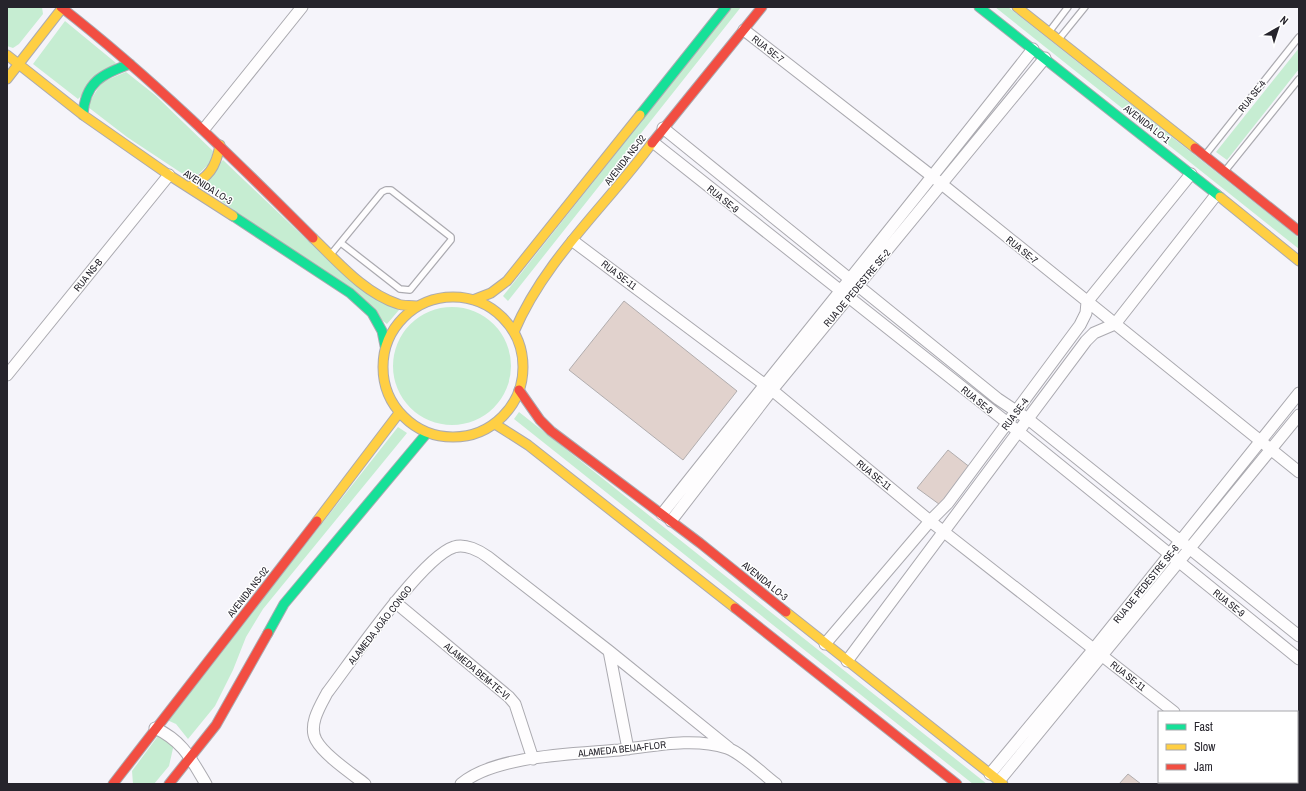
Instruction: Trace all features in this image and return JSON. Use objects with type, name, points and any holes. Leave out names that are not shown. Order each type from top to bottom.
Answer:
[{"type":"street","points":[[7,79],[62,7],[130,64],[204,130],[331,255],[374,292],[398,304],[416,306]]},
{"type":"street","points":[[204,130],[302,7]]},
{"type":"street","name":"AVENIDA NS-02","points":[[473,300],[491,294],[507,281],[726,7]]},
{"type":"street","name":"AVENIDA NS-02","points":[[514,332],[521,312],[530,297],[573,241],[654,143],[663,128],[762,7]]},
{"type":"street","name":"AVENIDA LO-1","points":[[979,7],[1191,174],[1299,262]]},
{"type":"street","name":"AVENIDA LO-1","points":[[1017,7],[1299,231]]},
{"type":"street","name":"RUA SE-7","points":[[744,30],[933,177],[942,186],[1299,472]]},
{"type":"street","name":"RUA DE PEDESTRE SE-2","points":[[667,517],[768,387],[839,291],[933,177],[1033,49]]},
{"type":"street","name":"AVENIDA LO-3","points":[[7,55],[83,115],[168,175],[350,293],[372,313],[382,331],[385,346]]},
{"type":"street","name":"RUA DE PEDESTRE SE-2","points":[[768,387],[860,286],[1045,58]]},
{"type":"street","points":[[83,115],[85,98],[94,82],[108,72],[130,64]]},
{"type":"street","name":"RUA SE-9","points":[[663,128],[998,399],[1028,419],[1299,636]]},
{"type":"street","name":"RUA SE-9","points":[[654,143],[1019,432],[1169,556],[1299,659]]},
{"type":"street","points":[[188,187],[202,181],[214,171],[220,145]]},
{"type":"street","name":"RUA SE-4","points":[[825,644],[930,521],[948,503],[1080,325],[1086,313],[1087,302],[1191,174]]},
{"type":"street","name":"RUA NS-B","points":[[7,375],[168,175]]},
{"type":"street","name":"RUA SE-4","points":[[847,661],[1086,341],[1094,333],[1115,324],[1216,194]]},
{"type":"street","name":"RUA SE-11","points":[[573,241],[768,387],[930,521],[1173,711]]},
{"type":"street","points":[[447,297],[473,300],[496,312],[514,332],[521,351],[522,364],[519,390],[510,409],[495,424],[474,435],[450,438],[427,433],[412,425],[399,413],[387,392],[382,369],[385,346],[396,326],[403,317],[416,306],[435,299],[447,297]]},
{"type":"street","name":"AVENIDA LO-3","points":[[519,390],[540,420],[551,431],[667,517],[825,644],[1001,782]]},
{"type":"street","name":"RUA DE PEDESTRE SE-6","points":[[1001,782],[1181,540],[1299,393]]},
{"type":"street","name":"AVENIDA NS-02","points":[[119,781],[156,728],[399,413]]},
{"type":"street","name":"RUA DE PEDESTRE SE-6","points":[[990,774],[1179,563],[1299,415]]},
{"type":"street","points":[[495,424],[534,450],[958,784]]},
{"type":"street","points":[[169,784],[216,725],[284,604],[427,433]]},
{"type":"street","name":"ALAMEDA JOÃO CONGO","points":[[364,784],[333,758],[315,740],[314,725],[318,708],[327,693],[395,602],[429,565],[445,552],[455,547],[466,547],[480,552],[488,557],[610,651],[729,748]]},
{"type":"street","name":"ALAMEDA BEM-TE-VI","points":[[395,602],[509,697],[515,704],[533,758]]},
{"type":"street","points":[[610,651],[628,749]]},
{"type":"street","points":[[156,728],[171,736],[190,757],[206,784]]},
{"type":"street","name":"ALAMEDA BEIJA-FLOR","points":[[461,784],[470,776],[490,768],[533,758],[677,743],[712,744],[729,748],[776,784]]},
{"type":"lane","points":[[1049,32],[1068,7]]},
{"type":"lane","points":[[1059,40],[1086,7]]},
{"type":"lane","name":"RUA SE-4","points":[[1205,156],[1299,37]]},
{"type":"lane","points":[[1225,171],[1299,79]]},
{"type":"lane","points":[[331,255],[341,242],[386,190],[391,190],[423,214],[451,237],[452,240],[410,290],[406,291],[400,289],[341,242]]},
{"type":"green space","points":[[7,7],[42,7],[43,14],[19,44],[13,48],[7,46]]},
{"type":"green space","points":[[732,7],[741,7],[508,301],[503,296]]},
{"type":"green space","points":[[995,7],[1008,7],[1299,238],[1299,249]]},
{"type":"green space","points":[[65,21],[116,63],[78,99],[33,64]]},
{"type":"green space","points":[[1299,48],[1299,69],[1227,160],[1216,152]]},
{"type":"green space","points":[[126,72],[155,95],[213,151],[210,163],[192,180],[127,137],[88,107],[102,82]]},
{"type":"green space","points":[[223,160],[327,259],[399,310],[387,324],[201,186]]},
{"type":"green space","points":[[452,307],[475,311],[494,324],[507,343],[511,366],[507,389],[494,408],[475,421],[452,425],[429,421],[410,408],[397,389],[393,366],[397,343],[410,324],[429,311]]},
{"type":"green space","points":[[519,412],[987,784],[973,784],[514,419]]},
{"type":"green space","points":[[398,427],[407,433],[263,609],[246,637],[233,670],[215,706],[188,739],[176,724],[167,720]]},
{"type":"green space","points":[[166,734],[174,744],[169,766],[154,784],[133,784],[132,771],[158,736]]},
{"type":"building","points":[[624,301],[737,391],[683,460],[569,370]]},
{"type":"building","points":[[948,450],[971,468],[943,507],[917,488]]},
{"type":"building","points":[[1128,774],[1141,784],[1119,784]]},
{"type":"traffic: fast","points":[[640,115],[726,7]]},
{"type":"traffic: fast","points":[[979,7],[1220,197]]},
{"type":"traffic: fast","points":[[83,115],[84,104],[91,87],[103,76],[130,64]]},
{"type":"traffic: fast","points":[[233,216],[350,293],[372,313],[382,331],[385,346]]},
{"type":"traffic: fast","points":[[268,633],[284,604],[427,433]]},
{"type":"traffic: slow","points":[[7,79],[63,7]]},
{"type":"traffic: slow","points":[[1017,7],[1195,148]]},
{"type":"traffic: slow","points":[[7,55],[83,115],[169,175],[233,216]]},
{"type":"traffic: slow","points":[[473,300],[491,293],[507,281],[640,115]]},
{"type":"traffic: slow","points":[[514,332],[527,306],[559,257],[652,143]]},
{"type":"traffic: slow","points":[[188,187],[206,176],[214,166],[220,145]]},
{"type":"traffic: slow","points":[[1220,197],[1299,261]]},
{"type":"traffic: slow","points":[[313,238],[342,267],[363,285],[386,299],[398,304],[416,306]]},
{"type":"traffic: slow","points":[[460,297],[486,305],[507,323],[518,340],[522,353],[523,367],[522,381],[518,394],[511,406],[497,421],[480,432],[467,436],[446,437],[420,429],[399,411],[388,394],[384,381],[383,360],[391,334],[409,313],[426,302],[439,298],[460,297]]},
{"type":"traffic: slow","points":[[317,521],[399,413]]},
{"type":"traffic: slow","points":[[495,424],[528,445],[735,608]]},
{"type":"traffic: slow","points":[[786,612],[1003,784]]},
{"type":"traffic: jam","points":[[61,7],[95,34],[191,119],[313,238]]},
{"type":"traffic: jam","points":[[652,143],[762,7]]},
{"type":"traffic: jam","points":[[1195,148],[1299,231]]},
{"type":"traffic: jam","points":[[519,390],[540,420],[551,431],[700,543],[786,612]]},
{"type":"traffic: jam","points":[[113,784],[317,521]]},
{"type":"traffic: jam","points":[[735,608],[957,784]]},
{"type":"traffic: jam","points":[[169,784],[216,725],[268,633]]}]
